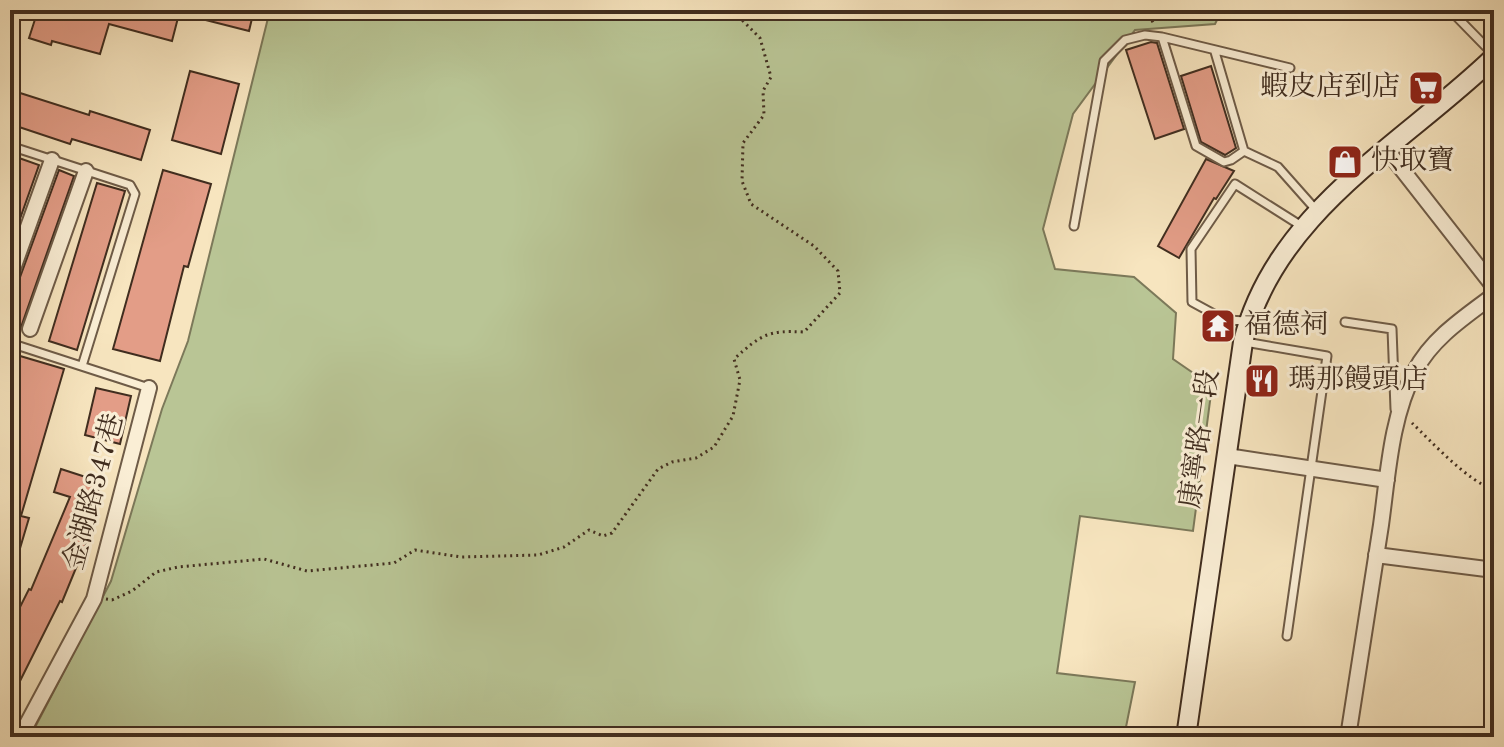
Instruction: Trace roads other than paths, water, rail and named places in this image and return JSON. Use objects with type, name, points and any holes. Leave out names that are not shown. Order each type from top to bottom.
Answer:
[{"type":"street","name":"康寧路一段","points":[[1186,737],[1243,342],[1248,321],[1270,272],[1317,211],[1494,56]]},
{"type":"street","points":[[1386,149],[1494,287]]},
{"type":"street","points":[[10,277],[52,160]]},
{"type":"street","points":[[30,329],[86,171]]},
{"type":"street","points":[[1348,737],[1398,419],[1416,368],[1455,324],[1494,295]]},
{"type":"street","name":"金湖路347巷","points":[[20,737],[94,599],[149,388]]},
{"type":"street","points":[[1227,456],[1387,480]]},
{"type":"street","points":[[1376,555],[1494,570]]},
{"type":"lane","points":[[1450,10],[1494,56]]},
{"type":"lane","points":[[1074,226],[1104,61],[1125,40],[1145,35],[1162,37],[1290,68]]},
{"type":"lane","points":[[1162,37],[1196,146],[1224,162],[1244,151]]},
{"type":"lane","points":[[1215,52],[1244,151],[1278,167],[1317,211]]},
{"type":"lane","points":[[10,146],[130,185],[135,194],[82,366]]},
{"type":"lane","points":[[1248,321],[1225,320],[1192,302],[1191,249],[1235,184],[1303,227]]},
{"type":"lane","points":[[1345,322],[1392,329],[1398,419]]},
{"type":"lane","points":[[1243,342],[1327,356],[1287,636]]},
{"type":"lane","name":"金湖路347巷","points":[[10,343],[149,388]]},
{"type":"place","name":"蝦皮店到店","points":[[1426,88]]},
{"type":"place","name":"快取寶","points":[[1345,162]]},
{"type":"place","name":"福德祠","points":[[1218,326]]},
{"type":"place","name":"瑪那饅頭店","points":[[1262,381]]}]
